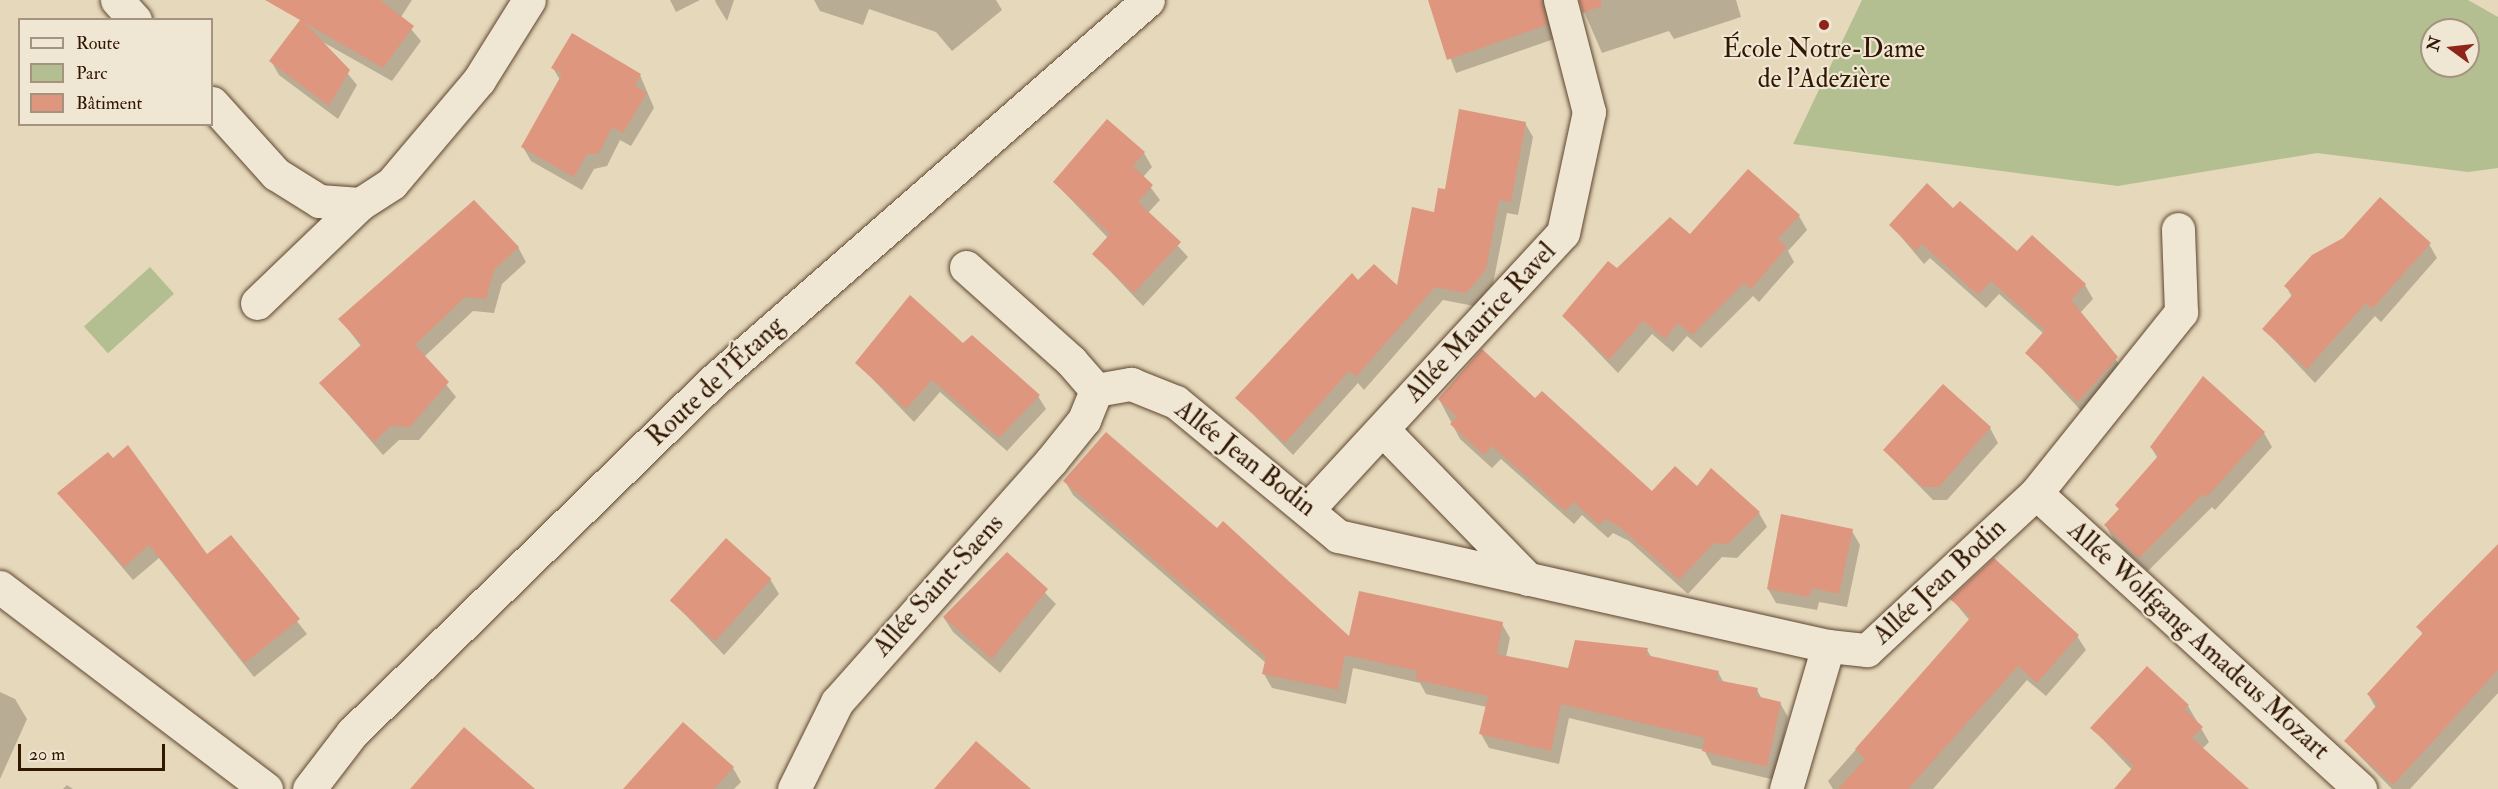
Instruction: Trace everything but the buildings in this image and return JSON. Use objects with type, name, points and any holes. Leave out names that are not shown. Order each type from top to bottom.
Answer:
[{"type":"street","points":[[117,0],[133,18]]},
{"type":"street","points":[[257,303],[360,204],[392,183],[479,80],[529,0]]},
{"type":"street","name":"Route de l'Étang","points":[[309,789],[352,733],[713,381],[1148,0]]},
{"type":"street","name":"Allée Maurice Ravel","points":[[1308,508],[1383,430],[1563,233],[1589,112],[1560,0]]},
{"type":"street","points":[[213,104],[276,174],[319,201],[360,204]]},
{"type":"street","name":"Allée Jean Bodin","points":[[1096,390],[1131,384],[1176,402],[1308,508],[1338,536],[1827,646],[1867,650],[2036,493],[2181,312],[2178,229]]},
{"type":"street","points":[[966,267],[1071,361],[1096,390]]},
{"type":"street","name":"Allée Saint-Saens","points":[[794,789],[837,702],[1051,461],[1084,420],[1096,390]]},
{"type":"street","points":[[1383,430],[1528,579]]},
{"type":"street","name":"Allée Wolfgang Amadeus Mozart","points":[[2036,493],[2360,789]]},
{"type":"street","points":[[0,586],[266,789]]},
{"type":"street","points":[[1786,789],[1827,646]]},
{"type":"green space","points":[[1862,0],[2468,0],[2498,17],[2498,168],[2468,172],[2317,153],[2118,186],[1793,144]]},
{"type":"green space","points":[[150,267],[174,294],[108,353],[84,327]]},
{"type":"place","name":"École Notre-Dame de l'Adezière","points":[[1824,25]]}]
